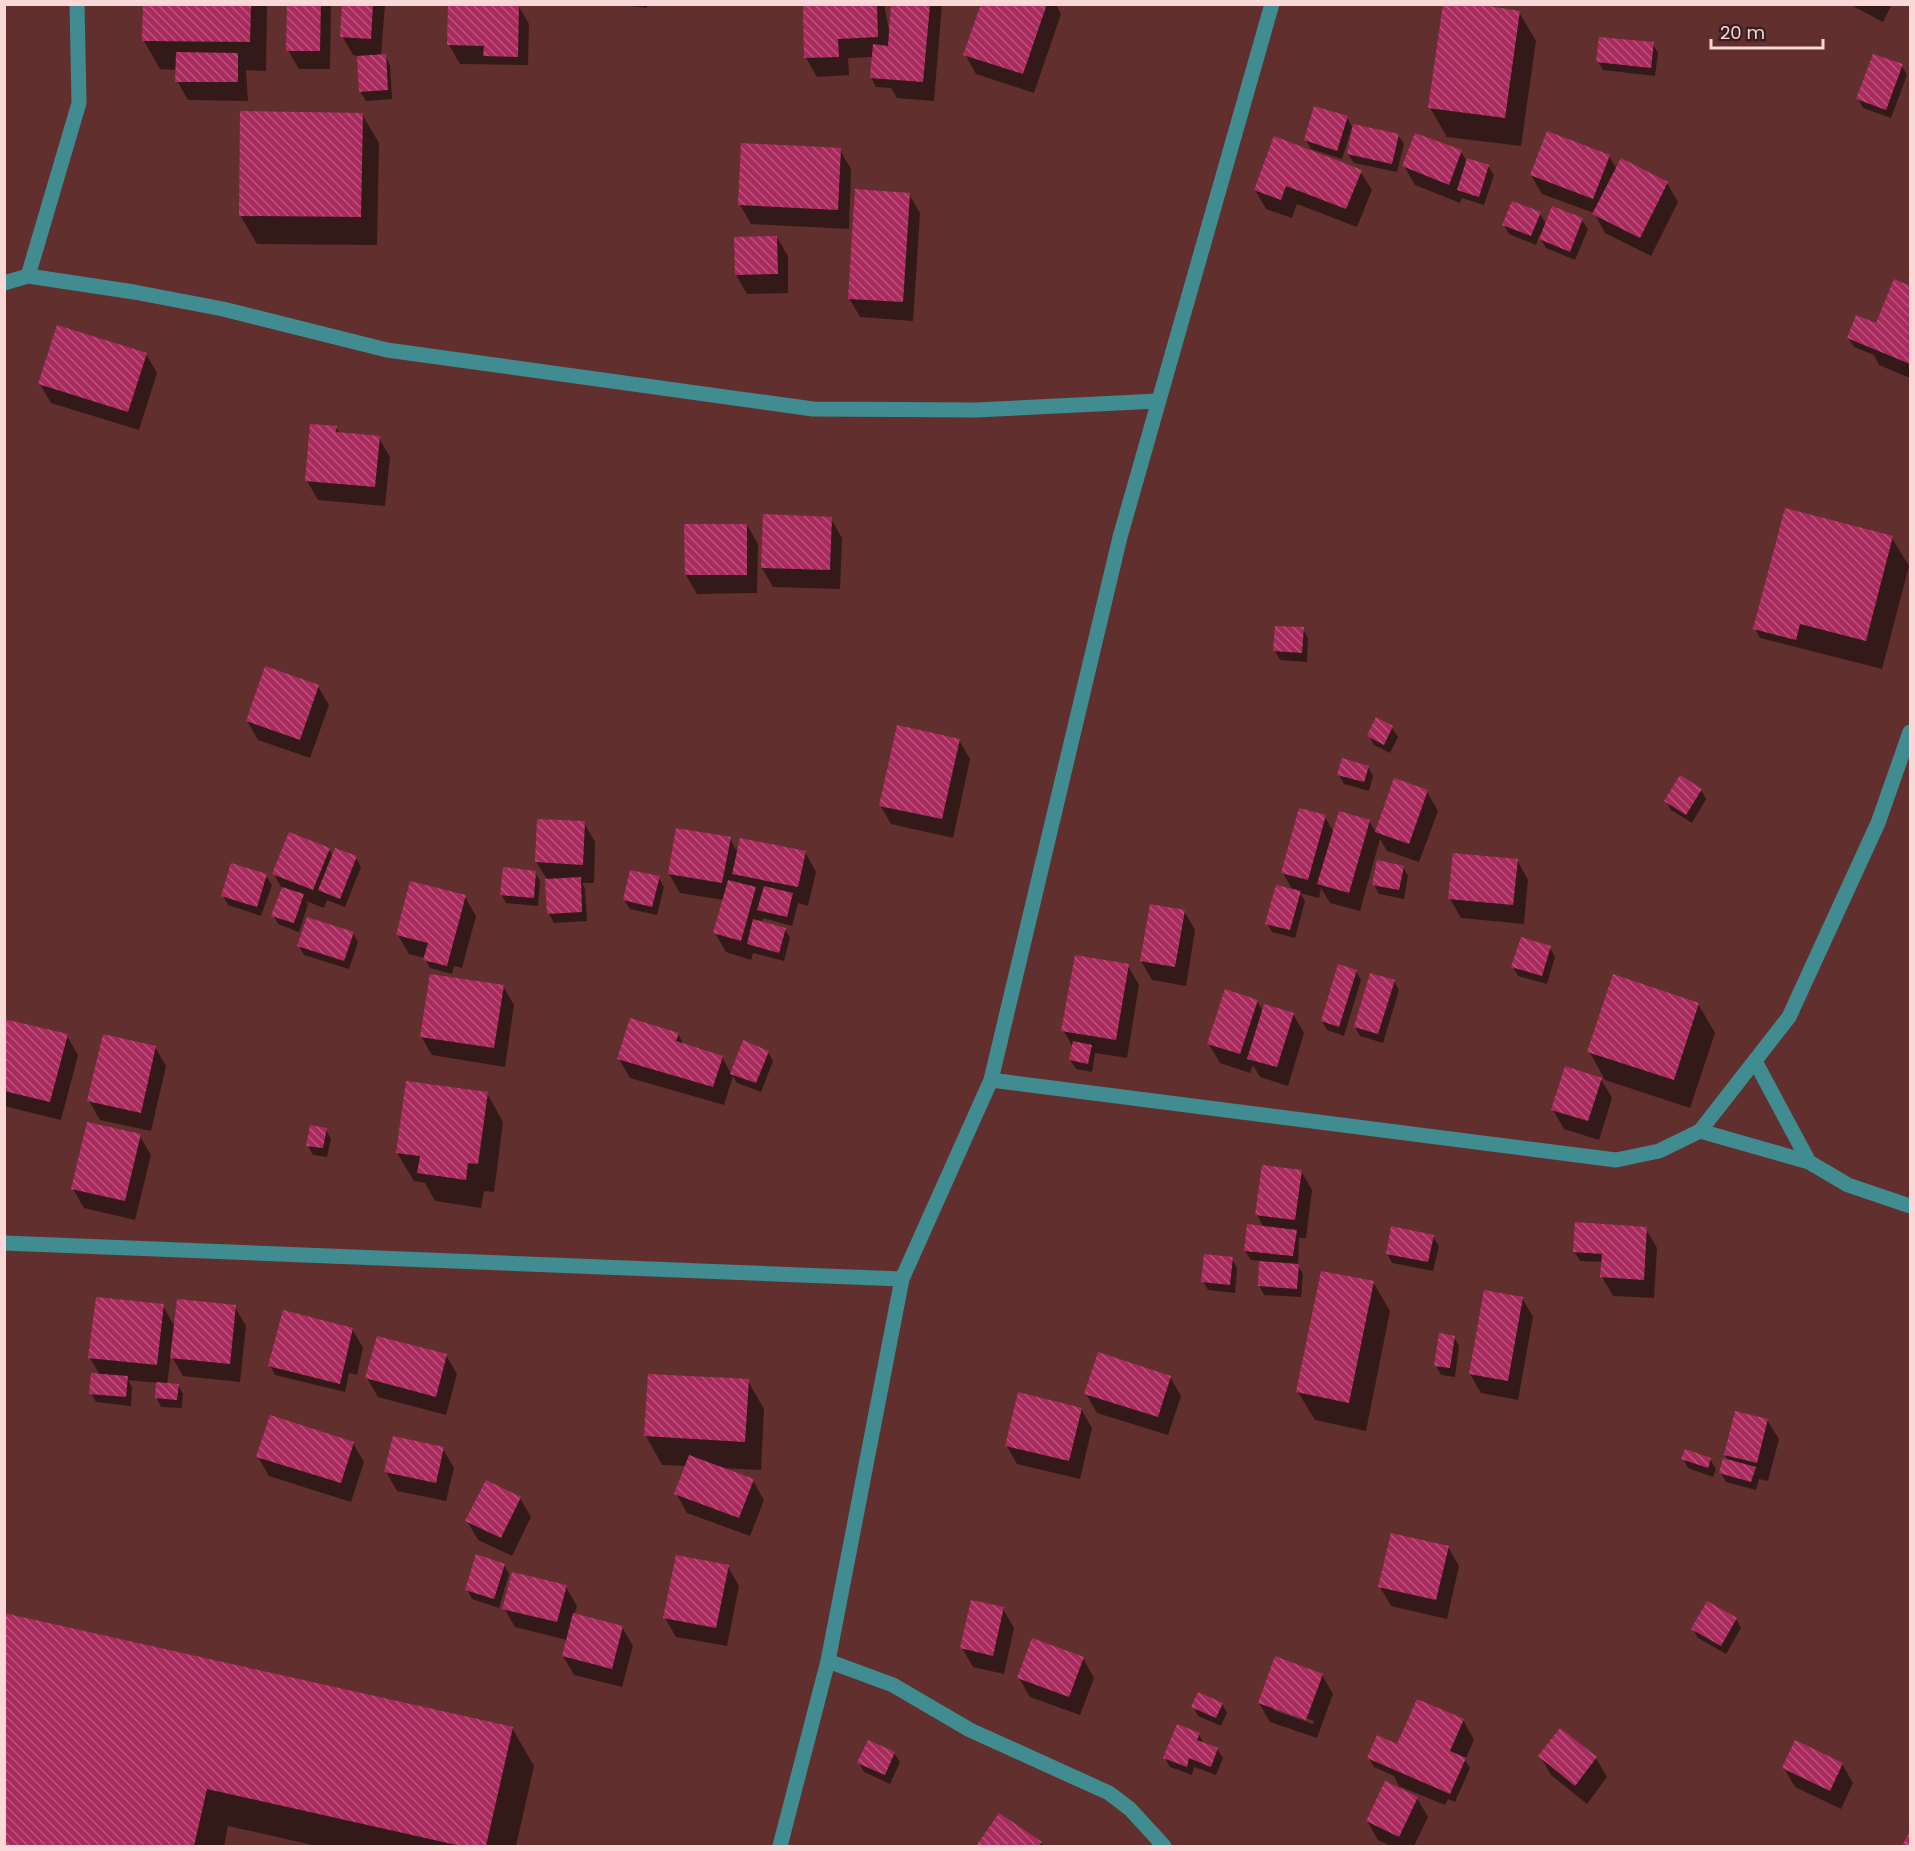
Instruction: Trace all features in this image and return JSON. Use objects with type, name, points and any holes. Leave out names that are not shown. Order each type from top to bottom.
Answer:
[{"type":"street","points":[[28,276],[79,103],[77,4]]},
{"type":"street","points":[[780,1846],[828,1661],[902,1279],[991,1080],[1120,537],[1272,4]]},
{"type":"street","points":[[4,283],[28,276],[134,292],[223,309],[387,350],[813,409],[976,410],[1158,401]]},
{"type":"street","points":[[991,1080],[1616,1160],[1659,1151],[1700,1131],[1756,1063],[1789,1017],[1878,823],[1911,732]]},
{"type":"street","points":[[1756,1063],[1809,1162]]},
{"type":"street","points":[[1700,1131],[1809,1162],[1848,1185],[1911,1206]]},
{"type":"street","points":[[4,1243],[902,1279]]},
{"type":"street","points":[[828,1661],[893,1685],[970,1730],[1109,1793],[1130,1809],[1164,1846]]},
{"type":"building","points":[[143,4],[251,4],[250,42],[142,41]]},
{"type":"building","points":[[287,4],[321,4],[320,51],[286,51]]},
{"type":"building","points":[[342,4],[373,4],[371,39],[340,37]]},
{"type":"building","points":[[448,4],[519,4],[518,57],[483,56],[484,46],[447,45]]},
{"type":"building","points":[[803,4],[877,4],[878,37],[838,39],[839,57],[804,58]]},
{"type":"building","points":[[981,4],[1047,4],[1023,74],[963,55]]},
{"type":"building","points":[[1443,4],[1476,4],[1520,11],[1505,118],[1428,108]]},
{"type":"building","points":[[891,5],[930,5],[923,82],[870,78],[873,44],[888,46]]},
{"type":"building","points":[[1599,37],[1654,42],[1651,68],[1596,62]]},
{"type":"building","points":[[176,52],[238,53],[238,82],[175,82]]},
{"type":"building","points":[[386,54],[388,90],[359,92],[357,56]]},
{"type":"building","points":[[1873,54],[1903,64],[1886,110],[1856,99]]},
{"type":"building","points":[[1314,106],[1348,116],[1337,151],[1304,140]]},
{"type":"building","points":[[240,111],[363,113],[361,217],[239,216]]},
{"type":"building","points":[[1353,124],[1399,134],[1392,164],[1347,154]]},
{"type":"building","points":[[1547,131],[1610,155],[1593,199],[1530,175]]},
{"type":"building","points":[[1415,133],[1462,150],[1449,185],[1402,166]]},
{"type":"building","points":[[1274,136],[1362,170],[1346,209],[1286,186],[1281,200],[1254,190]]},
{"type":"building","points":[[741,143],[841,148],[838,210],[738,205]]},
{"type":"building","points":[[1467,158],[1489,165],[1479,197],[1457,190]]},
{"type":"building","points":[[1621,158],[1668,182],[1640,238],[1592,214]]},
{"type":"building","points":[[855,189],[910,193],[903,302],[848,299]]},
{"type":"building","points":[[1512,201],[1541,212],[1531,236],[1502,225]]},
{"type":"building","points":[[1552,206],[1583,218],[1570,252],[1539,239]]},
{"type":"building","points":[[777,236],[778,274],[735,275],[734,237]]},
{"type":"building","points":[[1894,279],[1910,286],[1910,364],[1847,338],[1856,315],[1876,323]]},
{"type":"building","points":[[57,325],[147,353],[128,412],[38,384]]},
{"type":"building","points":[[310,424],[337,426],[336,432],[380,436],[375,487],[305,481]]},
{"type":"building","points":[[1785,508],[1893,536],[1866,641],[1800,624],[1796,640],[1753,629]]},
{"type":"building","points":[[763,514],[832,517],[830,570],[761,568]]},
{"type":"building","points":[[684,524],[747,524],[747,575],[685,575]]},
{"type":"building","points":[[1275,626],[1304,627],[1302,653],[1273,651]]},
{"type":"building","points":[[265,666],[319,685],[300,740],[246,721]]},
{"type":"building","points":[[1376,717],[1393,726],[1384,745],[1367,736]]},
{"type":"building","points":[[897,725],[960,739],[942,819],[879,806]]},
{"type":"building","points":[[1342,758],[1369,766],[1364,782],[1337,775]]},
{"type":"building","points":[[1680,775],[1702,789],[1686,815],[1664,801]]},
{"type":"building","points":[[1394,778],[1428,790],[1409,844],[1375,832]]},
{"type":"building","points":[[1299,808],[1326,815],[1308,880],[1281,873]]},
{"type":"building","points":[[1339,811],[1370,820],[1349,893],[1317,884]]},
{"type":"building","points":[[537,819],[585,821],[583,865],[535,862]]},
{"type":"building","points":[[676,828],[731,837],[722,883],[668,874]]},
{"type":"building","points":[[289,832],[330,848],[313,890],[272,874]]},
{"type":"building","points":[[740,838],[806,851],[798,887],[732,874]]},
{"type":"building","points":[[335,848],[357,856],[340,899],[318,890]]},
{"type":"building","points":[[1453,853],[1518,859],[1513,905],[1448,899]]},
{"type":"building","points":[[1377,860],[1404,866],[1399,890],[1372,885]]},
{"type":"building","points":[[231,863],[267,874],[257,907],[221,896]]},
{"type":"building","points":[[503,867],[536,871],[534,898],[500,895]]},
{"type":"building","points":[[630,870],[660,876],[652,907],[623,900]]},
{"type":"building","points":[[581,877],[582,912],[547,914],[545,879]]},
{"type":"building","points":[[728,880],[756,887],[741,941],[713,933]]},
{"type":"building","points":[[410,881],[466,895],[447,966],[423,960],[428,943],[396,935]]},
{"type":"building","points":[[1276,885],[1301,891],[1290,930],[1265,924]]},
{"type":"building","points":[[764,886],[793,893],[787,917],[757,910]]},
{"type":"building","points":[[282,887],[304,894],[294,923],[271,916]]},
{"type":"building","points":[[1150,904],[1185,910],[1175,967],[1140,961]]},
{"type":"building","points":[[307,917],[354,932],[344,961],[297,946]]},
{"type":"building","points":[[753,919],[786,928],[779,953],[747,944]]},
{"type":"building","points":[[1521,937],[1551,946],[1542,976],[1511,967]]},
{"type":"building","points":[[1075,955],[1129,964],[1116,1040],[1061,1031]]},
{"type":"building","points":[[1338,964],[1357,970],[1339,1027],[1321,1021]]},
{"type":"building","points":[[1370,973],[1395,980],[1378,1034],[1354,1027]]},
{"type":"building","points":[[430,974],[504,985],[494,1048],[420,1037]]},
{"type":"building","points":[[1613,974],[1699,1003],[1674,1080],[1587,1052]]},
{"type":"building","points":[[1225,989],[1258,1000],[1240,1054],[1207,1044]]},
{"type":"building","points":[[1264,1004],[1294,1013],[1277,1067],[1247,1059]]},
{"type":"building","points":[[630,1018],[679,1033],[676,1041],[723,1056],[713,1087],[617,1059]]},
{"type":"building","points":[[4,1019],[68,1034],[50,1102],[4,1091]]},
{"type":"building","points":[[103,1034],[156,1046],[141,1113],[87,1101]]},
{"type":"building","points":[[743,1040],[769,1051],[756,1083],[730,1074]]},
{"type":"building","points":[[1073,1041],[1092,1045],[1088,1064],[1069,1060]]},
{"type":"building","points":[[1565,1066],[1602,1078],[1588,1121],[1551,1110]]},
{"type":"building","points":[[406,1081],[488,1092],[478,1164],[468,1163],[466,1180],[417,1173],[420,1156],[396,1153]]},
{"type":"building","points":[[87,1122],[141,1134],[125,1201],[71,1189]]},
{"type":"building","points":[[310,1125],[327,1128],[323,1148],[306,1146]]},
{"type":"building","points":[[1262,1165],[1302,1170],[1295,1220],[1255,1215]]},
{"type":"building","points":[[1575,1222],[1647,1227],[1644,1280],[1600,1277],[1602,1254],[1573,1252]]},
{"type":"building","points":[[1247,1224],[1297,1230],[1293,1256],[1244,1251]]},
{"type":"building","points":[[1391,1226],[1434,1235],[1428,1262],[1386,1254]]},
{"type":"building","points":[[1204,1254],[1233,1257],[1230,1285],[1201,1282]]},
{"type":"building","points":[[1259,1261],[1299,1264],[1297,1289],[1258,1286]]},
{"type":"building","points":[[1321,1271],[1374,1281],[1349,1403],[1296,1392]]},
{"type":"building","points":[[1484,1290],[1523,1297],[1508,1381],[1469,1374]]},
{"type":"building","points":[[96,1297],[164,1304],[157,1365],[88,1358]]},
{"type":"building","points":[[177,1299],[236,1305],[230,1364],[170,1358]]},
{"type":"building","points":[[283,1310],[353,1328],[340,1384],[268,1366]]},
{"type":"building","points":[[1439,1333],[1455,1336],[1450,1368],[1434,1366]]},
{"type":"building","points":[[377,1336],[447,1354],[436,1397],[365,1378]]},
{"type":"building","points":[[1098,1352],[1171,1376],[1158,1417],[1084,1394]]},
{"type":"building","points":[[91,1373],[128,1376],[126,1397],[89,1394]]},
{"type":"building","points":[[648,1374],[749,1379],[745,1442],[644,1436]]},
{"type":"building","points":[[156,1382],[179,1384],[177,1400],[155,1398]]},
{"type":"building","points":[[1018,1392],[1082,1408],[1069,1461],[1005,1446]]},
{"type":"building","points":[[1735,1411],[1768,1419],[1757,1463],[1724,1455]]},
{"type":"building","points":[[270,1415],[354,1442],[341,1483],[256,1457]]},
{"type":"building","points":[[393,1436],[444,1447],[436,1483],[384,1472]]},
{"type":"building","points":[[1685,1449],[1711,1458],[1708,1468],[1681,1459]]},
{"type":"building","points":[[689,1455],[754,1479],[739,1518],[674,1494]]},
{"type":"building","points":[[1723,1458],[1756,1467],[1751,1482],[1719,1473]]},
{"type":"building","points":[[486,1480],[521,1497],[501,1538],[465,1521]]},
{"type":"building","points":[[1391,1533],[1449,1546],[1436,1600],[1378,1587]]},
{"type":"building","points":[[476,1554],[505,1564],[494,1599],[465,1590]]},
{"type":"building","points":[[676,1555],[729,1565],[716,1628],[663,1618]]},
{"type":"building","points":[[512,1572],[567,1585],[557,1622],[502,1609]]},
{"type":"building","points":[[971,1600],[1004,1607],[993,1656],[960,1648]]},
{"type":"building","points":[[1707,1601],[1737,1618],[1721,1646],[1691,1629]]},
{"type":"building","points":[[4,1613],[513,1727],[486,1846],[461,1846],[207,1789],[194,1846],[4,1846]]},
{"type":"building","points":[[573,1613],[623,1626],[612,1669],[562,1656]]},
{"type":"building","points":[[1032,1638],[1084,1657],[1069,1697],[1017,1678]]},
{"type":"building","points":[[1275,1656],[1323,1674],[1306,1720],[1258,1703]]},
{"type":"building","points":[[1198,1692],[1223,1703],[1216,1718],[1191,1707]]},
{"type":"building","points":[[1417,1699],[1464,1719],[1450,1751],[1466,1758],[1450,1794],[1367,1758],[1377,1735],[1397,1744]]},
{"type":"building","points":[[1177,1724],[1200,1733],[1197,1740],[1218,1748],[1211,1767],[1189,1758],[1187,1767],[1163,1758]]},
{"type":"building","points":[[1560,1728],[1597,1757],[1575,1786],[1538,1756]]},
{"type":"building","points":[[868,1740],[895,1752],[885,1775],[857,1763]]},
{"type":"building","points":[[1795,1740],[1843,1763],[1830,1791],[1782,1768]]},
{"type":"building","points":[[1385,1781],[1418,1797],[1399,1837],[1366,1821]]},
{"type":"building","points":[[999,1813],[1042,1842],[1039,1846],[976,1846]]},
{"type":"building","points":[[1910,1831],[1910,1846],[1902,1846]]}]
